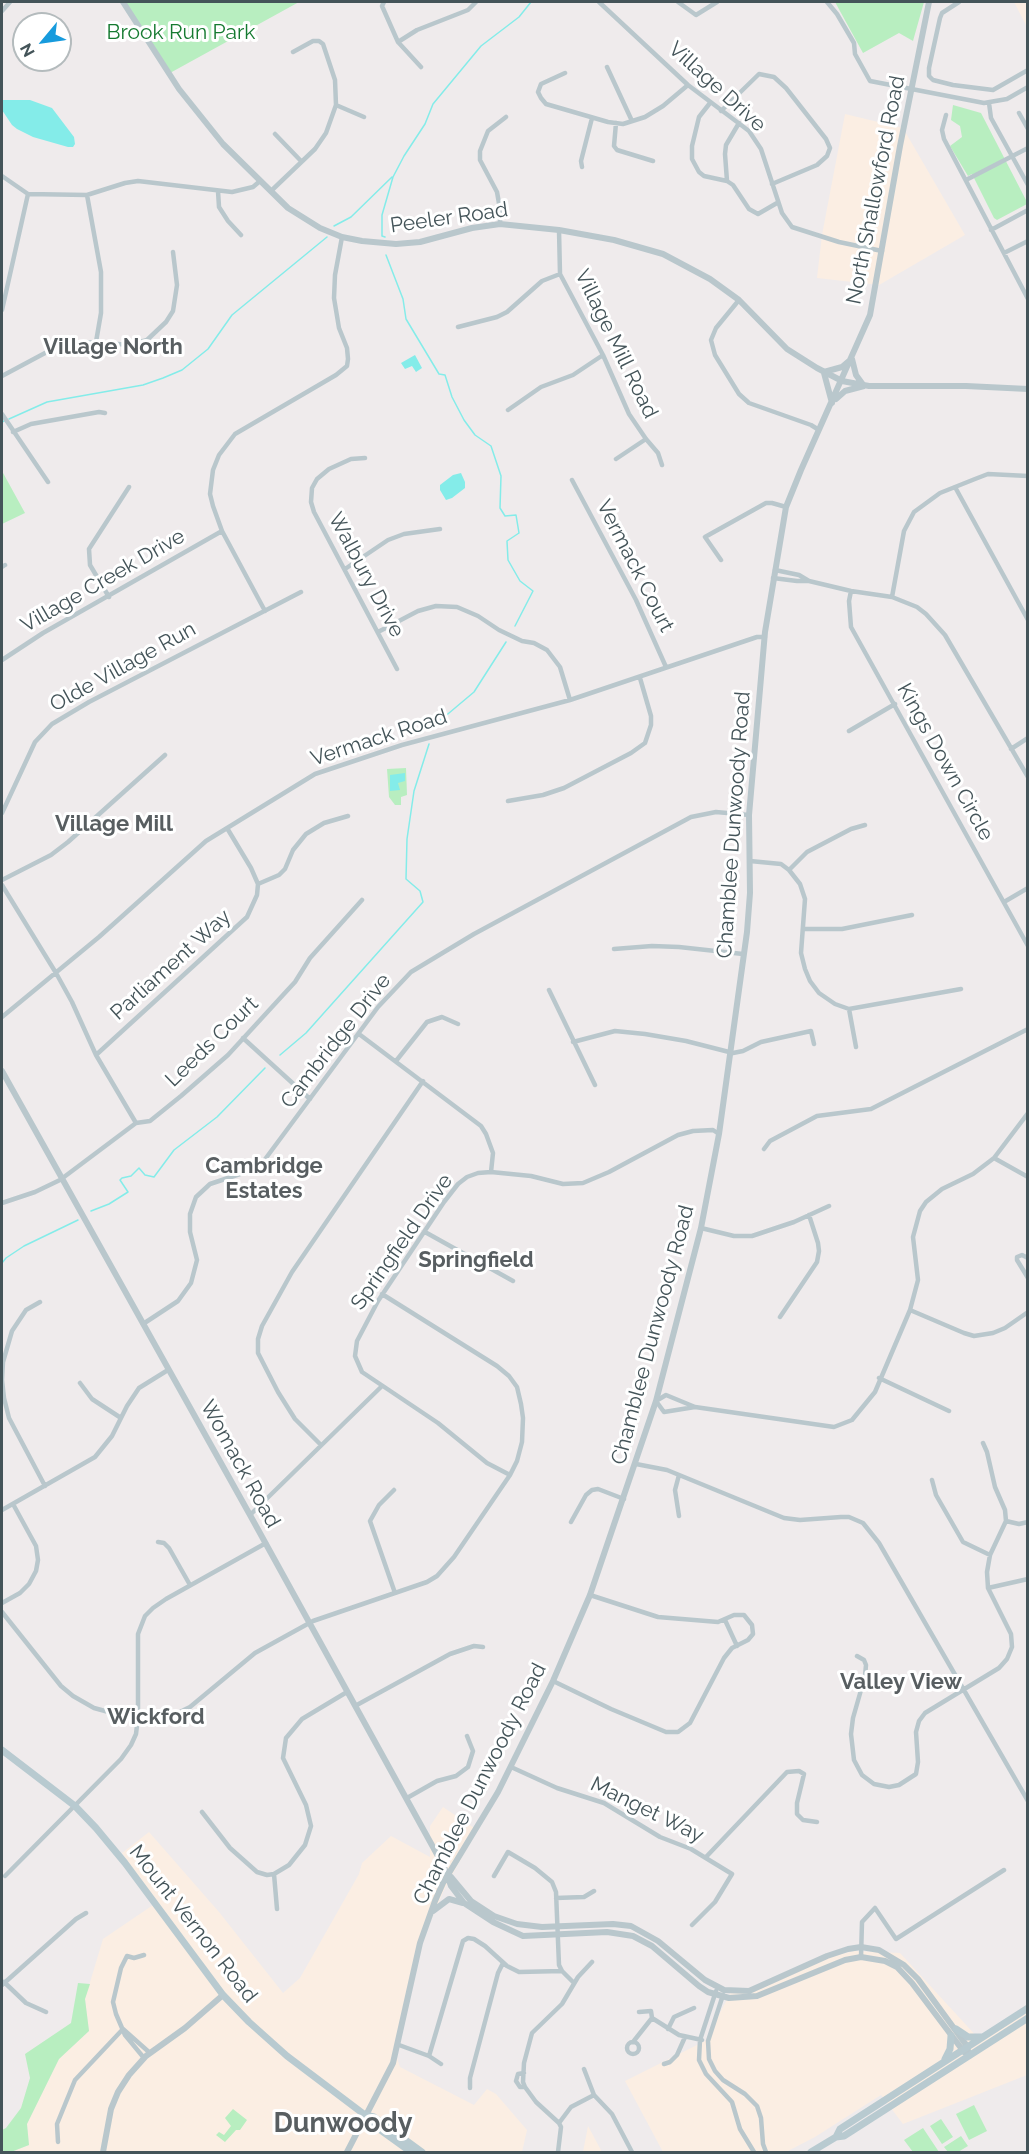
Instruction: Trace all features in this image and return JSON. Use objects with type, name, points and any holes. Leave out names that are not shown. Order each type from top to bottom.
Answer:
[{"type":"main road","name":"Mount Vernon Road","points":[[2,1751],[76,1804],[125,1863],[223,1995],[249,2022],[278,2048],[365,2115],[374,2118],[422,2152]]},
{"type":"main road","points":[[836,2137],[840,2129],[1028,2008]]},
{"type":"main road","points":[[811,2152],[836,2137],[844,2136],[1028,2018]]},
{"type":"main road","points":[[944,2061],[950,2049],[953,2033],[965,2037],[981,2037]]},
{"type":"main road","points":[[365,2115],[372,2124],[411,2152]]},
{"type":"street","points":[[2,11],[10,2]]},
{"type":"street","name":"Peeler Road","points":[[123,2],[170,75],[223,144],[299,216],[320,228],[342,237],[379,244],[408,244],[472,228],[500,224],[559,230],[614,240],[663,254],[710,279],[739,300],[787,349],[842,381]]},
{"type":"street","points":[[384,2],[382,6],[398,42],[421,67]]},
{"type":"street","points":[[398,42],[417,30],[468,10],[476,2]]},
{"type":"street","name":"Village Drive","points":[[599,2],[687,85],[749,131],[761,149],[777,203],[792,227],[839,242],[882,251]]},
{"type":"street","points":[[678,2],[696,15],[717,2]]},
{"type":"street","points":[[827,2],[854,43],[855,54],[870,81],[912,91],[989,103],[1007,99],[1028,87]]},
{"type":"street","name":"North Shallowford Road","points":[[842,381],[870,315],[900,146],[929,2]]},
{"type":"street","points":[[959,2],[942,13],[929,76],[933,80],[993,90],[1028,70]]},
{"type":"street","points":[[924,30],[937,34]]},
{"type":"street","points":[[271,191],[315,149],[321,141],[336,105],[335,80],[322,44],[319,41],[313,41],[293,52]]},
{"type":"street","points":[[607,67],[632,121]]},
{"type":"street","points":[[565,73],[541,84],[538,92],[546,104],[592,118],[623,124],[645,117],[663,106],[687,85]]},
{"type":"street","points":[[721,111],[759,74],[774,76],[826,139],[830,148],[827,156],[817,165],[772,184]]},
{"type":"street","points":[[1002,86],[1007,99]]},
{"type":"street","points":[[710,103],[699,117],[692,146],[692,159],[699,172],[704,176],[727,181],[733,185],[749,209],[758,214],[777,203]]},
{"type":"street","points":[[989,103],[991,118],[1027,182]]},
{"type":"street","points":[[336,105],[364,117]]},
{"type":"street","points":[[1019,112],[1028,129]]},
{"type":"street","points":[[946,116],[942,135],[1028,299]]},
{"type":"street","points":[[500,224],[497,192],[480,160],[480,151],[488,131],[506,117]]},
{"type":"street","points":[[582,167],[581,161],[592,118]]},
{"type":"street","points":[[616,123],[614,146],[617,150],[653,161]]},
{"type":"street","points":[[727,181],[726,145],[739,123]]},
{"type":"street","points":[[275,134],[302,161]]},
{"type":"street","points":[[966,180],[1028,148]]},
{"type":"street","points":[[2,176],[28,194],[87,195],[125,183],[138,182],[218,191],[244,190],[260,181]]},
{"type":"street","points":[[218,191],[219,207],[241,235]]},
{"type":"street","points":[[2,310],[28,194]]},
{"type":"street","points":[[87,195],[100,272],[101,313],[96,342]]},
{"type":"street","points":[[991,230],[1028,210]]},
{"type":"street","name":"Village Mill Road","points":[[559,230],[560,274],[603,355],[629,414],[646,440],[658,453],[662,465]]},
{"type":"street","points":[[265,611],[222,531],[210,494],[213,470],[234,434],[336,375],[346,366],[348,358],[339,328],[334,298],[335,275],[342,237]]},
{"type":"street","points":[[1004,253],[1027,241]]},
{"type":"street","points":[[2,376],[60,345],[96,342],[138,343],[147,340],[166,322],[176,298],[177,285],[173,252]]},
{"type":"street","points":[[458,327],[497,317],[507,312],[543,281],[560,274]]},
{"type":"street","points":[[739,300],[716,328],[711,340],[715,355],[739,394],[749,403],[819,430],[842,381],[864,386],[966,386],[1028,389]]},
{"type":"street","points":[[508,410],[541,387],[573,375],[603,355]]},
{"type":"street","points":[[832,404],[824,372],[842,367],[852,358]]},
{"type":"street","points":[[852,358],[855,375],[864,386]]},
{"type":"street","points":[[832,404],[845,391],[864,386]]},
{"type":"street","points":[[14,432],[31,424],[99,412],[105,413]]},
{"type":"street","points":[[2,414],[48,482]]},
{"type":"street","name":"Chamblee Dunwoody Road","points":[[347,2152],[365,2115],[388,2077],[399,2045],[414,1969],[431,1912],[448,1875],[511,1767],[553,1681],[590,1595],[656,1401],[701,1228],[719,1134],[750,893],[749,815],[765,637],[773,578],[786,507],[819,430]]},
{"type":"street","points":[[616,459],[646,440]]},
{"type":"street","name":"Walbury Drive","points":[[365,458],[351,459],[329,469],[317,479],[312,488],[311,502],[314,512],[397,669]]},
{"type":"street","points":[[892,597],[904,531],[914,513],[940,493],[988,474],[1028,476]]},
{"type":"street","name":"Vermack Court","points":[[572,480],[636,600],[666,667]]},
{"type":"street","points":[[109,597],[90,564],[88,549],[129,487]]},
{"type":"street","points":[[955,487],[1028,620]]},
{"type":"street","points":[[721,560],[705,537],[766,503],[772,502],[786,507]]},
{"type":"street","points":[[345,569],[387,540],[404,534],[440,529]]},
{"type":"street","name":"Village Creek Drive","points":[[2,660],[43,633],[222,531]]},
{"type":"street","points":[[775,570],[851,591],[892,597],[917,607],[936,623],[945,636],[1028,777]]},
{"type":"street","points":[[773,578],[809,580]]},
{"type":"street","name":"Kings Down Circle","points":[[851,591],[849,601],[851,627],[1028,946]]},
{"type":"street","name":"Olde Village Run","points":[[2,813],[35,742],[52,724],[99,697],[301,592]]},
{"type":"street","points":[[378,632],[418,611],[436,606],[457,607],[478,616],[514,637],[547,650],[560,667],[570,700]]},
{"type":"street","name":"Vermack Road","points":[[2,1017],[56,973],[197,848],[293,786],[333,767],[402,745],[570,700],[758,637],[765,637]]},
{"type":"street","points":[[508,801],[543,795],[564,788],[631,753],[645,743],[651,725],[651,716],[640,678]]},
{"type":"street","points":[[849,731],[896,705]]},
{"type":"street","points":[[1011,748],[1028,738]]},
{"type":"street","points":[[2,880],[51,855],[68,842],[165,755]]},
{"type":"street","name":"Cambridge Drive","points":[[143,1324],[178,1301],[191,1282],[196,1260],[190,1232],[190,1214],[196,1197],[210,1184],[246,1172],[263,1162],[378,1007],[411,972],[474,934],[691,817],[716,812],[749,815]]},
{"type":"street","points":[[227,828],[258,884],[279,875],[285,869],[293,850],[306,834],[324,823],[348,816]]},
{"type":"street","points":[[789,870],[807,852],[851,829],[865,825]]},
{"type":"street","points":[[750,861],[781,864],[800,884],[805,898],[801,953],[810,981],[828,1000],[849,1009],[961,989]]},
{"type":"street","name":"Parliament Way","points":[[96,1055],[243,921],[253,906],[258,884]]},
{"type":"street","points":[[2,885],[56,973],[96,1055],[136,1123]]},
{"type":"street","points":[[1004,902],[1028,888]]},
{"type":"street","name":"Leeds Court","points":[[2,1203],[35,1192],[61,1179],[136,1123],[150,1120],[181,1096],[228,1055],[295,982],[310,958],[362,900]]},
{"type":"street","points":[[803,929],[842,929],[912,915]]},
{"type":"street","points":[[614,949],[652,946],[679,947],[743,954]]},
{"type":"street","points":[[549,990],[595,1085]]},
{"type":"street","points":[[849,1009],[856,1047]]},
{"type":"street","points":[[396,1061],[428,1022],[442,1017],[458,1024]]},
{"type":"street","points":[[764,1149],[770,1142],[809,1119],[831,1113],[871,1109],[1028,1029]]},
{"type":"street","points":[[573,1042],[615,1031],[645,1034],[733,1053],[743,1052],[761,1042],[811,1031],[814,1044]]},
{"type":"street","points":[[359,1034],[481,1126],[493,1153],[491,1172]]},
{"type":"street","points":[[243,1038],[310,1099]]},
{"type":"street","name":"Womack Road","points":[[2,1071],[266,1542],[448,1875]]},
{"type":"street","points":[[321,1445],[295,1419],[278,1392],[258,1353],[258,1340],[262,1326],[292,1272],[423,1081]]},
{"type":"street","points":[[695,1407],[664,1412],[656,1401],[666,1395],[695,1407],[834,1427],[846,1424],[860,1412],[875,1392],[879,1378],[910,1310],[918,1280],[913,1237],[920,1211],[926,1202],[942,1189],[973,1174],[994,1158],[1028,1113]]},
{"type":"street","name":"Springfield Drive","points":[[510,1475],[487,1463],[438,1423],[362,1372],[355,1356],[357,1341],[382,1294],[458,1184],[467,1177],[491,1172],[531,1176],[563,1184],[583,1183],[609,1172],[678,1135],[693,1131],[713,1130],[719,1134]]},
{"type":"street","points":[[994,1158],[1028,1177]]},
{"type":"street","points":[[701,1228],[734,1236],[752,1236],[829,1206]]},
{"type":"street","points":[[780,1317],[817,1262],[819,1243],[809,1215]]},
{"type":"street","points":[[425,1232],[513,1281]]},
{"type":"street","points":[[1028,1258],[1022,1255],[1017,1257],[1028,1278]]},
{"type":"street","points":[[2,1612],[61,1686],[73,1696],[94,1708],[116,1714],[138,1717],[167,1716],[190,1707],[255,1653],[309,1623],[427,1582],[444,1570],[510,1475],[517,1461],[522,1442],[523,1418],[517,1387],[497,1366],[382,1294]]},
{"type":"street","points":[[40,1302],[26,1310],[12,1331],[7,1343],[2,1380],[4,1412],[45,1486]]},
{"type":"street","points":[[910,1310],[974,1336],[993,1333],[1005,1328],[1028,1312]]},
{"type":"street","points":[[2,1510],[95,1457],[112,1436],[139,1388],[168,1370]]},
{"type":"street","points":[[879,1378],[949,1411]]},
{"type":"street","points":[[80,1383],[92,1399],[121,1418]]},
{"type":"street","points":[[250,1515],[382,1386]]},
{"type":"street","points":[[857,1656],[864,1660],[865,1676],[853,1718],[851,1747],[854,1760],[862,1775],[874,1784],[889,1787],[899,1785],[916,1774],[918,1762],[916,1732],[919,1721],[925,1713],[999,1668],[1007,1659],[1012,1647],[1011,1634],[988,1588],[987,1572],[990,1555],[1006,1521],[1005,1510],[995,1487],[983,1443]]},
{"type":"street","points":[[636,1464],[661,1468],[784,1518],[800,1520],[842,1517],[862,1523],[874,1535],[1028,1801]]},
{"type":"street","points":[[679,1475],[675,1490],[679,1516]]},
{"type":"street","points":[[932,1480],[936,1495],[963,1542],[990,1555]]},
{"type":"street","points":[[394,1490],[380,1505],[370,1521],[395,1593]]},
{"type":"street","points":[[571,1522],[586,1495],[592,1490],[624,1499]]},
{"type":"street","points":[[2,1602],[20,1593],[29,1584],[36,1571],[38,1560],[36,1546],[13,1504]]},
{"type":"street","points":[[1006,1521],[1020,1524],[1028,1522]]},
{"type":"street","points":[[158,1542],[164,1543],[169,1548],[190,1585]]},
{"type":"street","points":[[5,1876],[121,1759],[136,1734],[138,1634],[142,1623],[153,1608],[266,1542]]},
{"type":"street","points":[[988,1588],[1028,1578]]},
{"type":"street","points":[[553,1681],[666,1732],[678,1732],[690,1723],[724,1658],[753,1634],[752,1624],[744,1615],[734,1615],[718,1622],[658,1617],[590,1595]]},
{"type":"street","points":[[725,1620],[737,1646]]},
{"type":"street","points":[[355,1706],[450,1654],[474,1646],[483,1647]]},
{"type":"street","points":[[202,1812],[230,1848],[257,1872],[267,1875],[283,1870],[298,1856],[305,1845],[311,1826],[306,1805],[284,1758],[283,1748],[286,1738],[302,1719],[347,1692]]},
{"type":"street","points":[[407,1798],[437,1781],[463,1773],[472,1759],[473,1751],[467,1736]]},
{"type":"street","name":"Manget Way","points":[[511,1767],[557,1788],[604,1803],[660,1837],[691,1849],[732,1874],[715,1902],[692,1925]]},
{"type":"street","points":[[706,1857],[787,1772],[804,1774],[797,1803],[797,1814],[803,1820],[817,1822]]},
{"type":"street","points":[[494,1876],[508,1852],[549,1878],[556,1898],[559,1965],[574,1983]]},
{"type":"street","points":[[861,1957],[862,1922],[875,1908],[896,1939],[1004,1870]]},
{"type":"street","points":[[274,1874],[277,1910]]},
{"type":"street","points":[[448,1875],[451,1886],[464,1903]]},
{"type":"street","points":[[448,1875],[471,1900],[494,1916],[517,1924],[542,1927],[613,1924],[630,1926],[658,1941],[720,1992],[749,1991],[827,1956],[861,1947],[887,1953],[918,1979],[953,2033]]},
{"type":"street","points":[[556,1898],[584,1897],[594,1892]]},
{"type":"street","points":[[431,1912],[449,1899],[464,1903],[493,1922],[523,1936],[607,1932],[633,1936],[652,1946],[699,1986],[745,1998],[758,1996],[845,1960],[861,1957],[885,1961],[897,1967],[912,1983],[969,2055]]},
{"type":"street","points":[[46,2012],[26,2003],[3,1984],[76,1919],[86,1914]]},
{"type":"street","points":[[429,2056],[463,1941],[468,1938],[485,1946],[503,1963],[519,1972],[562,1971]]},
{"type":"street","points":[[144,1955],[134,1958],[127,1956],[121,1968],[113,2002],[123,2029],[144,2058]]},
{"type":"street","points":[[558,2152],[561,2127],[536,2102],[525,2087],[524,2073],[532,2033],[562,2004],[574,1983],[592,1962]]},
{"type":"street","points":[[470,2088],[470,2078],[498,1973],[503,1963]]},
{"type":"street","points":[[720,1992],[700,2040],[698,2052],[706,2074],[732,2102],[740,2129],[754,2152]]},
{"type":"street","points":[[720,1992],[708,2041],[709,2060],[715,2071],[729,2085],[748,2097],[757,2106],[766,2152]]},
{"type":"street","points":[[103,2152],[107,2127],[122,2085],[144,2058],[185,2028],[223,1995]]},
{"type":"street","points":[[668,2029],[674,2017],[694,2008]]},
{"type":"street","points":[[633,2042],[652,2018],[651,2011],[639,2012]]},
{"type":"street","points":[[652,2018],[685,2037],[708,2041]]},
{"type":"street","points":[[123,2029],[150,2053]]},
{"type":"street","points":[[58,2142],[57,2124],[75,2080],[123,2029]]},
{"type":"street","points":[[664,2064],[677,2055],[685,2037]]},
{"type":"street","points":[[399,2045],[429,2056],[441,2064]]},
{"type":"street","points":[[584,2069],[594,2095],[612,2114],[632,2152]]},
{"type":"street","points":[[559,2123],[571,2107],[594,2095]]},
{"type":"shaded area","points":[[1014,2],[1027,2],[1027,27]]},
{"type":"shaded area","points":[[845,114],[903,128],[965,235],[879,285],[817,278],[822,235]]},
{"type":"shaded area","points":[[443,1807],[477,1830],[445,1888],[415,1956],[396,2055],[400,2067],[474,2105],[487,2089],[496,2094],[527,2130],[522,2152],[11,2152],[29,2145],[27,2124],[59,2059],[89,2031],[85,1999],[103,1939],[156,1903],[122,1853],[149,1832],[219,1912],[283,1993],[300,1978],[359,1874],[362,1863],[391,1836],[430,1857],[430,1826]]},
{"type":"shaded area","points":[[854,1951],[900,1953],[979,2039],[1027,2004],[1027,2075],[903,2124],[881,2095],[815,2137],[786,2152],[663,2152],[625,2081],[705,2041],[731,1992],[761,1989],[810,1962]]},
{"type":"shaded area","points":[[588,2126],[602,2152],[583,2152]]},
{"type":"green space","name":"Brook Run Park","points":[[127,2],[299,2],[170,73],[126,4]]},
{"type":"green space","points":[[835,2],[924,2],[913,41],[899,33],[863,53]]},
{"type":"green space","points":[[953,105],[981,113],[1027,204],[997,220],[994,218],[972,174],[968,176],[950,146],[962,137],[960,126],[951,120]]},
{"type":"green space","points":[[2,471],[25,513],[2,524]]},
{"type":"green space","points":[[406,768],[407,795],[401,797],[401,805],[395,805],[389,797],[387,769]]},
{"type":"green space","points":[[78,1983],[90,1984],[85,1999],[89,2031],[59,2059],[27,2124],[29,2145],[11,2152],[2,2152],[2,2130],[21,2108],[30,2078],[25,2054],[71,2023]]},
{"type":"green space","points":[[974,2105],[987,2131],[969,2140],[956,2114]]},
{"type":"green space","points":[[233,2109],[247,2120],[240,2130],[236,2130],[225,2142],[216,2135],[219,2132],[224,2135],[231,2126],[225,2118]]},
{"type":"green space","points":[[941,2119],[953,2137],[942,2144],[930,2126]]},
{"type":"green space","points":[[923,2128],[939,2152],[913,2152],[904,2140]]},
{"type":"green space","points":[[961,2136],[968,2146],[958,2152],[948,2152],[944,2147]]},
{"type":"water","points":[[2,100],[30,100],[52,108],[74,137],[75,144],[73,147],[68,147],[33,137],[17,129],[2,110]]},
{"type":"water","points":[[415,355],[422,368],[416,372],[412,366],[405,369],[401,363]]},
{"type":"water","points":[[461,473],[465,488],[446,500],[440,490],[440,485],[453,475]]},
{"type":"water","points":[[405,773],[405,781],[398,783],[400,790],[390,791],[390,775]]},
{"type":"waterway","points":[[385,237],[382,236],[382,215],[393,177],[425,124],[433,104],[481,46],[519,17],[531,2]]},
{"type":"waterway","points":[[334,226],[351,217],[392,177]]},
{"type":"waterway","points":[[9,419],[47,402],[143,385],[182,370],[208,349],[232,315],[327,237]]},
{"type":"waterway","points":[[386,255],[403,299],[406,319],[439,374],[445,375],[452,397],[464,420],[475,435],[491,446],[501,476],[500,508],[505,516],[516,515],[519,533],[507,541],[508,560],[520,581],[533,591],[515,626]]},
{"type":"waterway","points":[[430,729],[474,692],[506,642]]},
{"type":"waterway","points":[[280,1055],[306,1033],[423,902],[420,891],[406,879],[407,839],[414,791],[429,744]]},
{"type":"waterway","points":[[91,1211],[109,1204],[128,1192],[120,1180],[131,1176],[139,1168],[145,1175],[154,1177],[174,1150],[217,1117],[265,1068]]},
{"type":"waterway","points":[[2,1263],[24,1246],[78,1220]]},
{"type":"district","name":"Village North","points":[[113,347]]},
{"type":"district","name":"Village Mill","points":[[114,824]]},
{"type":"district","name":"Cambridge Estates","points":[[264,1178]]},
{"type":"district","name":"Springfield","points":[[476,1260]]},
{"type":"district","name":"Valley View","points":[[901,1682]]},
{"type":"district","name":"Wickford","points":[[156,1717]]},
{"type":"district","name":"Dunwoody","points":[[343,2124]]}]
